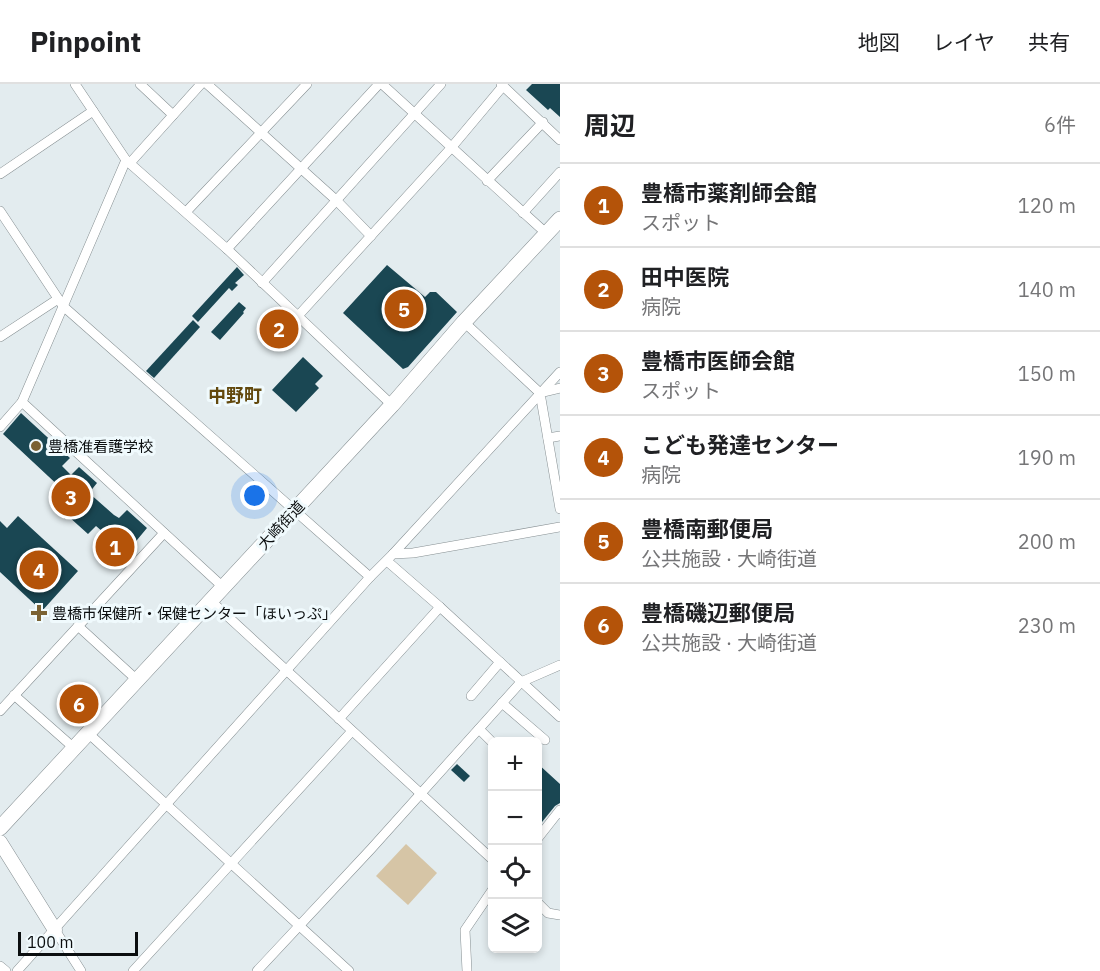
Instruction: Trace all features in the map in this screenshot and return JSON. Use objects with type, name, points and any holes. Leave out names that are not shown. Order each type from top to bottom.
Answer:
[{"type":"main road","name":"大崎街道","points":[[0,828],[392,405],[464,322],[560,219]]},
{"type":"street","points":[[75,84],[128,161],[227,249],[392,405]]},
{"type":"street","points":[[140,84],[173,115]]},
{"type":"street","points":[[0,427],[22,402],[61,302],[128,161],[201,84]]},
{"type":"street","points":[[207,84],[336,200],[371,236]]},
{"type":"street","points":[[186,212],[307,84]]},
{"type":"street","points":[[227,249],[300,168],[381,84],[547,234]]},
{"type":"street","points":[[262,283],[441,84]]},
{"type":"street","points":[[297,316],[451,148],[502,85],[560,140]]},
{"type":"street","points":[[0,174],[93,111]]},
{"type":"street","points":[[543,122],[560,132]]},
{"type":"street","points":[[487,181],[543,122]]},
{"type":"street","points":[[523,213],[560,172]]},
{"type":"street","points":[[0,211],[61,302],[370,577]]},
{"type":"street","points":[[0,337],[61,302]]},
{"type":"street","points":[[464,322],[540,393],[558,481],[560,508]]},
{"type":"street","points":[[17,971],[370,577],[560,372]]},
{"type":"street","points":[[540,393],[560,388]]},
{"type":"street","points":[[22,402],[224,587]]},
{"type":"street","points":[[548,438],[560,436]]},
{"type":"street","points":[[390,558],[560,527]]},
{"type":"street","points":[[0,711],[164,533]]},
{"type":"street","points":[[390,558],[560,717]]},
{"type":"street","points":[[210,602],[488,856]]},
{"type":"street","points":[[339,719],[440,607]]},
{"type":"street","points":[[78,626],[137,680]]},
{"type":"street","points":[[471,696],[500,662]]},
{"type":"street","points":[[257,971],[521,682],[560,664]]},
{"type":"street","points":[[14,695],[74,748]]},
{"type":"street","points":[[502,703],[545,740]]},
{"type":"street","points":[[479,729],[488,739]]},
{"type":"street","points":[[133,971],[352,731]]},
{"type":"street","points":[[88,733],[349,971]]},
{"type":"street","points":[[542,832],[560,810]]},
{"type":"street","points":[[0,842],[81,971]]},
{"type":"street","points":[[467,971],[465,930],[488,895]]},
{"type":"street","points":[[542,908],[548,914],[560,915]]},
{"type":"street","points":[[0,966],[6,971]]},
{"type":"shaded area","points":[[406,844],[437,873],[408,905],[376,876]]},
{"type":"building","points":[[532,84],[560,84],[560,117],[550,108],[548,110],[526,90]]},
{"type":"building","points":[[387,265],[425,297],[430,292],[436,292],[457,312],[408,367],[403,369],[343,313]]},
{"type":"building","points":[[237,267],[244,275],[235,283],[238,285],[232,291],[229,288],[198,322],[192,316]]},
{"type":"building","points":[[239,302],[246,308],[244,313],[220,340],[211,332]]},
{"type":"building","points":[[193,320],[200,327],[154,378],[146,371]]},
{"type":"building","points":[[303,357],[323,376],[315,384],[319,388],[296,412],[272,390]]},
{"type":"building","points":[[21,413],[70,458],[62,466],[71,475],[79,467],[97,483],[89,493],[114,515],[119,518],[127,510],[147,528],[127,552],[130,555],[124,561],[119,557],[116,561],[112,557],[108,562],[101,555],[119,534],[109,525],[103,532],[96,526],[88,534],[68,516],[65,519],[50,505],[63,490],[3,434]]},
{"type":"building","points":[[18,516],[78,571],[42,611],[0,572],[0,521],[7,528]]},
{"type":"building","points":[[457,764],[470,776],[464,782],[451,770]]},
{"type":"building","points":[[542,768],[560,784],[560,803],[542,822]]},
{"type":"place","name":"豊橋南郵便局","points":[[404,309]]},
{"type":"place","name":"田中医院","points":[[279,329]]},
{"type":"place","name":"豊橋准看護学校","points":[[36,446]]},
{"type":"place","name":"豊橋市医師会館","points":[[71,497]]},
{"type":"place","name":"豊橋市薬剤師会館","points":[[115,547]]},
{"type":"place","name":"こども発達センター","points":[[39,570]]},
{"type":"place","name":"豊橋市保健所・保健センター「ほいっぷ」","points":[[39,613]]},
{"type":"place","name":"豊橋磯辺郵便局","points":[[79,704]]},
{"type":"district","name":"中野町","points":[[235,395]]}]
